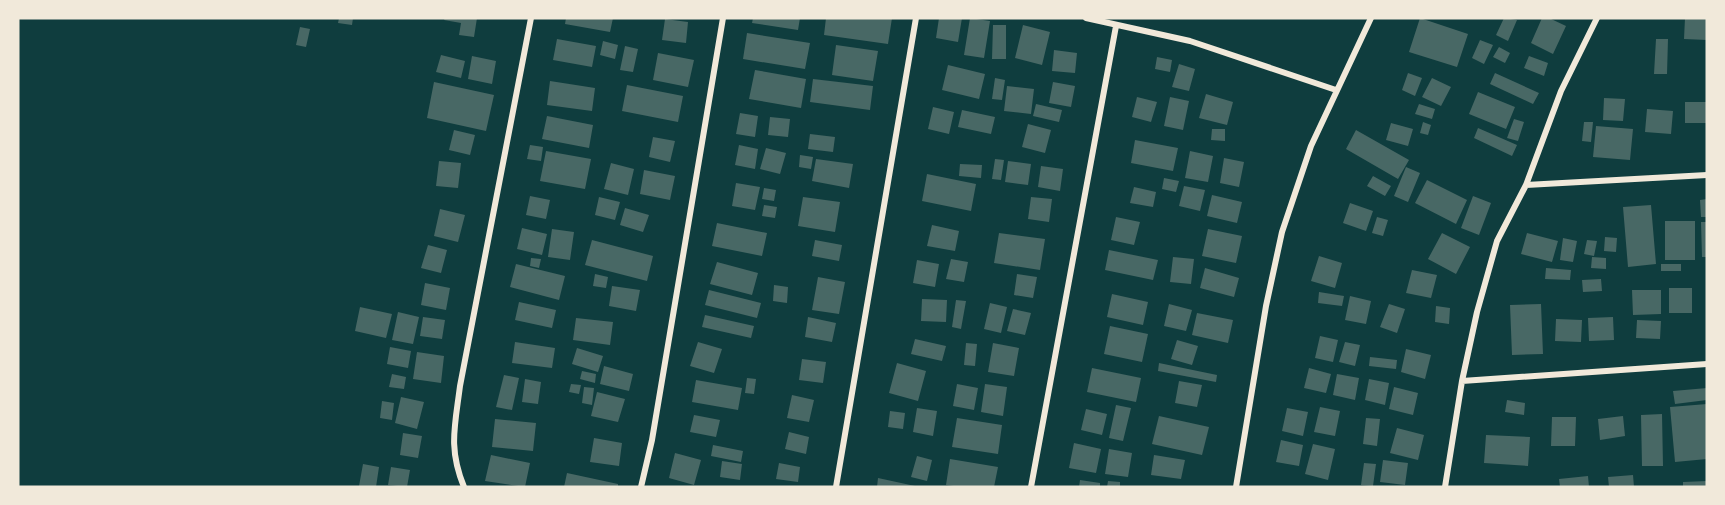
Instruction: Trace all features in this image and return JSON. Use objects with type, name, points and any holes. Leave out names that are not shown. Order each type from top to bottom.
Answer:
[{"type":"street","points":[[464,487],[456,469],[453,445],[460,386],[531,18]]},
{"type":"street","points":[[641,487],[652,440],[723,18]]},
{"type":"street","points":[[836,487],[916,18]]},
{"type":"street","points":[[1086,18],[1190,41],[1336,90]]},
{"type":"street","points":[[1236,487],[1266,306],[1282,232],[1311,146],[1371,18]]},
{"type":"street","points":[[1445,487],[1461,381],[1497,241],[1526,185],[1561,91],[1597,18]]},
{"type":"street","points":[[1031,487],[1116,26]]},
{"type":"street","points":[[1526,185],[1707,175]]},
{"type":"street","points":[[1461,381],[1707,364]]},
{"type":"building","points":[[339,18],[353,18],[352,25],[338,23]]},
{"type":"building","points":[[445,18],[477,18],[474,37],[459,35],[461,23],[444,20]]},
{"type":"building","points":[[566,18],[613,18],[610,32],[565,24]]},
{"type":"building","points":[[753,18],[800,18],[798,30],[752,23]]},
{"type":"building","points":[[826,18],[892,18],[888,44],[824,35]]},
{"type":"building","points":[[939,18],[962,18],[958,42],[936,38]]},
{"type":"building","points":[[970,18],[990,21],[984,58],[964,55]]},
{"type":"building","points":[[1420,18],[1468,34],[1457,67],[1409,52]]},
{"type":"building","points":[[1504,18],[1517,20],[1508,41],[1496,35]]},
{"type":"building","points":[[1542,18],[1549,18],[1566,26],[1553,54],[1531,43]]},
{"type":"building","points":[[1685,18],[1707,18],[1707,40],[1684,39]]},
{"type":"building","points":[[665,19],[688,22],[686,43],[662,40]]},
{"type":"building","points":[[993,25],[1006,25],[1006,59],[992,59]]},
{"type":"building","points":[[1023,25],[1050,32],[1042,65],[1015,58]]},
{"type":"building","points":[[300,27],[310,29],[306,47],[296,45]]},
{"type":"building","points":[[747,33],[810,43],[805,69],[743,59]]},
{"type":"building","points":[[557,39],[596,46],[592,67],[553,60]]},
{"type":"building","points":[[1656,39],[1668,39],[1667,74],[1654,74]]},
{"type":"building","points":[[1480,40],[1493,45],[1484,64],[1472,58]]},
{"type":"building","points":[[603,41],[618,45],[615,59],[600,55]]},
{"type":"building","points":[[836,45],[878,51],[873,81],[832,75]]},
{"type":"building","points":[[625,46],[638,49],[633,72],[620,70]]},
{"type":"building","points":[[1499,47],[1510,53],[1505,63],[1493,57]]},
{"type":"building","points":[[1054,50],[1077,53],[1075,73],[1052,71]]},
{"type":"building","points":[[658,53],[694,60],[688,87],[653,80]]},
{"type":"building","points":[[441,55],[465,61],[461,78],[436,72]]},
{"type":"building","points":[[472,56],[496,61],[492,84],[468,79]]},
{"type":"building","points":[[1529,56],[1548,63],[1544,76],[1524,68]]},
{"type":"building","points":[[1157,57],[1172,60],[1170,72],[1155,69]]},
{"type":"building","points":[[1179,64],[1195,69],[1189,91],[1172,87]]},
{"type":"building","points":[[948,65],[985,74],[979,99],[942,90]]},
{"type":"building","points":[[755,70],[806,79],[801,108],[749,99]]},
{"type":"building","points":[[1408,73],[1422,78],[1415,96],[1402,90]]},
{"type":"building","points":[[1495,73],[1539,93],[1533,104],[1490,84]]},
{"type":"building","points":[[995,78],[1005,80],[1002,100],[992,99]]},
{"type":"building","points":[[1432,78],[1451,87],[1441,106],[1422,97]]},
{"type":"building","points":[[813,79],[873,86],[870,110],[810,102]]},
{"type":"building","points":[[550,81],[595,88],[592,111],[547,105]]},
{"type":"building","points":[[434,82],[494,95],[486,131],[427,118]]},
{"type":"building","points":[[1053,82],[1075,86],[1071,107],[1049,103]]},
{"type":"building","points":[[627,85],[683,96],[678,122],[622,111]]},
{"type":"building","points":[[1007,86],[1034,89],[1031,114],[1004,111]]},
{"type":"building","points":[[1478,92],[1515,107],[1506,129],[1469,114]]},
{"type":"building","points":[[1206,94],[1233,102],[1227,125],[1199,118]]},
{"type":"building","points":[[1137,97],[1157,102],[1151,122],[1132,117]]},
{"type":"building","points":[[1170,97],[1189,101],[1183,130],[1164,126]]},
{"type":"building","points":[[1604,98],[1625,99],[1623,121],[1603,120]]},
{"type":"building","points":[[1685,102],[1707,102],[1706,123],[1685,123]]},
{"type":"building","points":[[1036,104],[1062,110],[1059,122],[1033,116]]},
{"type":"building","points":[[1419,104],[1435,109],[1432,119],[1415,114]]},
{"type":"building","points":[[933,107],[954,112],[949,134],[928,129]]},
{"type":"building","points":[[1647,109],[1673,111],[1671,134],[1645,132]]},
{"type":"building","points":[[962,110],[995,117],[991,134],[958,127]]},
{"type":"building","points":[[740,113],[758,116],[755,137],[736,134]]},
{"type":"building","points":[[547,116],[593,125],[589,148],[542,139]]},
{"type":"building","points":[[770,117],[790,119],[788,137],[768,135]]},
{"type":"building","points":[[1514,119],[1524,122],[1518,141],[1507,138]]},
{"type":"building","points":[[1423,122],[1431,125],[1428,135],[1420,133]]},
{"type":"building","points":[[1584,122],[1593,122],[1591,142],[1582,141]]},
{"type":"building","points":[[1391,123],[1413,129],[1408,146],[1386,140]]},
{"type":"building","points":[[1028,124],[1051,130],[1045,153],[1022,147]]},
{"type":"building","points":[[1596,126],[1633,129],[1630,160],[1593,157]]},
{"type":"building","points":[[1478,128],[1517,145],[1512,156],[1474,138]]},
{"type":"building","points":[[1212,129],[1225,129],[1225,141],[1211,140]]},
{"type":"building","points":[[454,130],[475,135],[470,155],[449,150]]},
{"type":"building","points":[[1356,130],[1409,160],[1398,179],[1346,149]]},
{"type":"building","points":[[810,134],[835,137],[833,152],[808,149]]},
{"type":"building","points":[[653,137],[675,141],[670,162],[649,157]]},
{"type":"building","points":[[1135,140],[1178,148],[1173,171],[1131,163]]},
{"type":"building","points":[[530,145],[543,147],[541,161],[527,159]]},
{"type":"building","points":[[739,145],[758,149],[755,169],[735,165]]},
{"type":"building","points":[[766,148],[786,153],[780,174],[760,169]]},
{"type":"building","points":[[546,151],[591,159],[585,189],[540,181]]},
{"type":"building","points":[[1190,151],[1213,156],[1208,182],[1185,178]]},
{"type":"building","points":[[800,155],[813,157],[811,169],[799,167]]},
{"type":"building","points":[[1224,158],[1244,162],[1239,187],[1220,183]]},
{"type":"building","points":[[816,159],[853,164],[849,188],[812,181]]},
{"type":"building","points":[[995,159],[1004,160],[1001,180],[992,179]]},
{"type":"building","points":[[439,161],[461,163],[458,188],[436,186]]},
{"type":"building","points":[[1008,161],[1031,164],[1028,185],[1005,182]]},
{"type":"building","points":[[611,163],[634,169],[628,195],[604,189]]},
{"type":"building","points":[[960,164],[982,165],[981,178],[959,176]]},
{"type":"building","points":[[1041,166],[1063,169],[1060,191],[1038,187]]},
{"type":"building","points":[[1406,167],[1420,173],[1408,202],[1394,196]]},
{"type":"building","points":[[644,170],[675,176],[670,200],[640,194]]},
{"type":"building","points":[[927,174],[976,184],[971,211],[922,201]]},
{"type":"building","points":[[1373,176],[1391,186],[1385,196],[1367,186]]},
{"type":"building","points":[[1164,178],[1179,181],[1176,192],[1162,189]]},
{"type":"building","points":[[1427,180],[1467,200],[1456,224],[1415,203]]},
{"type":"building","points":[[736,183],[760,187],[755,210],[732,206]]},
{"type":"building","points":[[1184,186],[1205,190],[1200,211],[1179,206]]},
{"type":"building","points":[[1134,187],[1156,192],[1153,207],[1130,203]]},
{"type":"building","points":[[764,188],[776,190],[774,201],[762,199]]},
{"type":"building","points":[[1212,195],[1242,202],[1237,223],[1207,216]]},
{"type":"building","points":[[530,196],[550,200],[546,219],[526,215]]},
{"type":"building","points":[[1473,196],[1491,203],[1479,235],[1461,228]]},
{"type":"building","points":[[599,197],[620,202],[615,220],[595,215]]},
{"type":"building","points":[[803,197],[840,202],[835,232],[798,226]]},
{"type":"building","points":[[1031,197],[1052,199],[1049,222],[1028,219]]},
{"type":"building","points":[[1707,199],[1707,217],[1701,217],[1700,200]]},
{"type":"building","points":[[1350,203],[1373,211],[1366,231],[1343,223]]},
{"type":"building","points":[[764,205],[777,207],[775,218],[762,216]]},
{"type":"building","points":[[1651,205],[1656,264],[1628,267],[1623,207]]},
{"type":"building","points":[[625,208],[649,215],[643,232],[620,225]]},
{"type":"building","points":[[440,209],[465,215],[458,242],[434,236]]},
{"type":"building","points":[[1116,217],[1140,222],[1134,245],[1111,240]]},
{"type":"building","points":[[1377,217],[1388,220],[1383,236],[1372,233]]},
{"type":"building","points":[[1665,221],[1695,221],[1695,260],[1665,260]]},
{"type":"building","points":[[1701,222],[1707,222],[1707,257],[1702,257]]},
{"type":"building","points":[[717,223],[767,233],[762,256],[712,246]]},
{"type":"building","points":[[932,225],[959,231],[955,251],[927,246]]},
{"type":"building","points":[[522,228],[547,234],[542,255],[517,249]]},
{"type":"building","points":[[552,229],[574,232],[570,260],[548,257]]},
{"type":"building","points":[[1208,229],[1242,236],[1236,263],[1202,256]]},
{"type":"building","points":[[999,233],[1045,239],[1040,270],[994,263]]},
{"type":"building","points":[[1442,233],[1470,247],[1456,274],[1428,259]]},
{"type":"building","points":[[1527,233],[1558,241],[1552,262],[1521,254]]},
{"type":"building","points":[[1605,237],[1617,238],[1616,252],[1604,251]]},
{"type":"building","points":[[1563,238],[1577,241],[1573,262],[1560,260]]},
{"type":"building","points":[[592,240],[653,256],[647,281],[585,265]]},
{"type":"building","points":[[815,240],[842,245],[839,261],[812,256]]},
{"type":"building","points":[[1587,240],[1597,241],[1594,256],[1584,254]]},
{"type":"building","points":[[428,245],[447,250],[441,273],[421,268]]},
{"type":"building","points":[[1109,250],[1158,260],[1153,280],[1105,270]]},
{"type":"building","points":[[1319,256],[1342,263],[1335,288],[1311,281]]},
{"type":"building","points":[[1173,257],[1194,259],[1191,284],[1170,282]]},
{"type":"building","points":[[1592,257],[1606,258],[1606,269],[1591,268]]},
{"type":"building","points":[[531,258],[541,259],[539,268],[530,266]]},
{"type":"building","points":[[951,259],[968,262],[964,282],[946,279]]},
{"type":"building","points":[[917,260],[939,264],[935,287],[913,283]]},
{"type":"building","points":[[717,262],[758,273],[752,295],[710,284]]},
{"type":"building","points":[[516,264],[565,276],[559,300],[510,287]]},
{"type":"building","points":[[1661,264],[1681,264],[1681,271],[1661,271]]},
{"type":"building","points":[[1205,268],[1239,278],[1234,297],[1200,288]]},
{"type":"building","points":[[1546,268],[1571,270],[1570,280],[1545,279]]},
{"type":"building","points":[[1412,270],[1437,275],[1431,298],[1406,293]]},
{"type":"building","points":[[595,274],[608,277],[606,288],[593,286]]},
{"type":"building","points":[[1017,274],[1037,277],[1033,298],[1014,295]]},
{"type":"building","points":[[818,277],[845,282],[839,314],[812,310]]},
{"type":"building","points":[[1601,279],[1602,291],[1583,292],[1582,280]]},
{"type":"building","points":[[425,283],[450,288],[446,310],[421,305]]},
{"type":"building","points":[[774,285],[788,287],[787,303],[773,301]]},
{"type":"building","points":[[612,286],[640,290],[636,311],[609,306]]},
{"type":"building","points":[[1669,288],[1692,288],[1692,313],[1669,313]]},
{"type":"building","points":[[709,290],[761,303],[757,318],[705,305]]},
{"type":"building","points":[[1632,290],[1661,290],[1661,314],[1633,315]]},
{"type":"building","points":[[1319,292],[1344,296],[1342,306],[1318,303]]},
{"type":"building","points":[[1112,294],[1148,302],[1143,325],[1107,317]]},
{"type":"building","points":[[1350,296],[1371,301],[1366,324],[1345,320]]},
{"type":"building","points":[[922,299],[947,300],[946,322],[921,321]]},
{"type":"building","points":[[956,300],[966,301],[961,329],[952,327]]},
{"type":"building","points":[[519,302],[556,310],[552,328],[515,320]]},
{"type":"building","points":[[990,303],[1007,307],[1001,333],[984,329]]},
{"type":"building","points":[[1169,304],[1192,310],[1186,331],[1164,326]]},
{"type":"building","points":[[1389,304],[1405,309],[1397,333],[1380,327]]},
{"type":"building","points":[[1541,304],[1543,354],[1512,355],[1510,305]]},
{"type":"building","points":[[1436,306],[1450,308],[1449,324],[1435,322]]},
{"type":"building","points":[[360,307],[392,314],[386,338],[355,331]]},
{"type":"building","points":[[1013,309],[1031,313],[1025,335],[1007,331]]},
{"type":"building","points":[[398,312],[419,317],[413,344],[392,340]]},
{"type":"building","points":[[1197,313],[1233,320],[1228,343],[1192,335]]},
{"type":"building","points":[[705,315],[754,326],[751,338],[702,327]]},
{"type":"building","points":[[423,317],[445,320],[442,339],[420,336]]},
{"type":"building","points":[[808,317],[836,323],[832,342],[805,337]]},
{"type":"building","points":[[1613,317],[1614,340],[1589,341],[1588,318]]},
{"type":"building","points":[[576,318],[613,322],[610,345],[573,340]]},
{"type":"building","points":[[1556,319],[1582,320],[1581,342],[1555,341]]},
{"type":"building","points":[[1637,320],[1661,321],[1660,339],[1636,338]]},
{"type":"building","points":[[1110,326],[1148,334],[1142,362],[1104,354]]},
{"type":"building","points":[[1320,336],[1338,340],[1333,362],[1315,358]]},
{"type":"building","points":[[915,339],[946,346],[942,361],[911,354]]},
{"type":"building","points":[[1177,340],[1198,346],[1192,365],[1171,359]]},
{"type":"building","points":[[515,342],[555,348],[552,368],[512,363]]},
{"type":"building","points":[[698,342],[722,349],[714,373],[690,366]]},
{"type":"building","points":[[1345,342],[1360,345],[1355,366],[1339,362]]},
{"type":"building","points":[[966,343],[977,344],[975,366],[964,365]]},
{"type":"building","points":[[993,343],[1019,348],[1014,376],[988,372]]},
{"type":"building","points":[[390,347],[411,351],[408,368],[387,364]]},
{"type":"building","points":[[577,348],[603,356],[598,372],[572,364]]},
{"type":"building","points":[[1406,349],[1431,355],[1425,379],[1401,372]]},
{"type":"building","points":[[417,352],[444,356],[441,383],[413,379]]},
{"type":"building","points":[[1370,357],[1397,360],[1396,369],[1369,366]]},
{"type":"building","points":[[802,359],[826,362],[823,383],[799,380]]},
{"type":"building","points":[[897,363],[926,371],[918,401],[889,393]]},
{"type":"building","points":[[1159,363],[1217,375],[1216,382],[1158,371]]},
{"type":"building","points":[[604,366],[633,374],[629,391],[600,384]]},
{"type":"building","points":[[1092,368],[1141,378],[1136,402],[1087,392]]},
{"type":"building","points":[[1309,368],[1331,374],[1326,393],[1304,388]]},
{"type":"building","points":[[582,371],[596,374],[595,383],[580,379]]},
{"type":"building","points":[[392,374],[406,377],[404,389],[389,387]]},
{"type":"building","points":[[1337,374],[1359,378],[1355,400],[1333,395]]},
{"type":"building","points":[[504,375],[519,378],[512,410],[496,407]]},
{"type":"building","points":[[747,378],[756,379],[754,394],[745,393]]},
{"type":"building","points":[[525,379],[541,382],[538,404],[522,402]]},
{"type":"building","points":[[1369,379],[1389,383],[1385,405],[1365,400]]},
{"type":"building","points":[[696,380],[742,388],[738,410],[692,402]]},
{"type":"building","points":[[1179,381],[1202,385],[1197,407],[1175,403]]},
{"type":"building","points":[[571,384],[581,385],[579,394],[569,392]]},
{"type":"building","points":[[957,384],[978,388],[974,410],[953,406]]},
{"type":"building","points":[[985,384],[1007,387],[1003,416],[981,412]]},
{"type":"building","points":[[584,387],[594,388],[592,405],[582,403]]},
{"type":"building","points":[[1394,387],[1418,393],[1413,415],[1389,409]]},
{"type":"building","points":[[1707,388],[1707,400],[1675,404],[1673,391]]},
{"type":"building","points":[[597,392],[625,399],[618,422],[591,416]]},
{"type":"building","points":[[792,395],[814,400],[809,422],[787,418]]},
{"type":"building","points":[[401,397],[424,402],[417,429],[395,423]]},
{"type":"building","points":[[1507,400],[1525,403],[1524,415],[1505,412]]},
{"type":"building","points":[[382,401],[394,403],[392,420],[380,418]]},
{"type":"building","points":[[1707,404],[1707,459],[1675,462],[1670,407]]},
{"type":"building","points":[[1116,405],[1131,408],[1123,441],[1109,438]]},
{"type":"building","points":[[1320,407],[1340,411],[1335,436],[1314,432]]},
{"type":"building","points":[[917,408],[937,411],[933,436],[913,432]]},
{"type":"building","points":[[1287,408],[1308,412],[1303,436],[1282,431]]},
{"type":"building","points":[[1086,409],[1107,414],[1102,435],[1081,430]]},
{"type":"building","points":[[890,411],[905,413],[903,429],[888,427]]},
{"type":"building","points":[[1662,414],[1663,466],[1642,466],[1641,415]]},
{"type":"building","points":[[694,415],[720,420],[716,437],[690,432]]},
{"type":"building","points":[[1159,416],[1209,427],[1202,455],[1152,444]]},
{"type":"building","points":[[1623,416],[1625,436],[1600,440],[1598,419]]},
{"type":"building","points":[[1552,417],[1576,417],[1575,446],[1551,446]]},
{"type":"building","points":[[957,418],[1002,425],[998,454],[952,447]]},
{"type":"building","points":[[1366,418],[1380,419],[1377,446],[1363,444]]},
{"type":"building","points":[[495,419],[536,423],[533,451],[492,447]]},
{"type":"building","points":[[1397,428],[1424,435],[1418,460],[1390,453]]},
{"type":"building","points":[[789,432],[809,437],[806,454],[785,449]]},
{"type":"building","points":[[403,433],[422,436],[418,458],[400,455]]},
{"type":"building","points":[[1486,435],[1530,437],[1528,466],[1484,463]]},
{"type":"building","points":[[594,438],[622,443],[619,466],[590,462]]},
{"type":"building","points":[[1281,440],[1303,445],[1299,466],[1276,462]]},
{"type":"building","points":[[1074,443],[1101,449],[1096,473],[1069,468]]},
{"type":"building","points":[[1313,444],[1335,449],[1328,480],[1305,474]]},
{"type":"building","points":[[713,445],[743,451],[741,462],[711,456]]},
{"type":"building","points":[[1109,449],[1132,453],[1128,477],[1105,474]]},
{"type":"building","points":[[675,453],[701,460],[694,485],[669,478]]},
{"type":"building","points":[[491,455],[530,463],[525,487],[485,481]]},
{"type":"building","points":[[1154,455],[1185,460],[1181,479],[1151,475]]},
{"type":"building","points":[[917,456],[932,460],[927,481],[911,477]]},
{"type":"building","points":[[950,459],[998,467],[994,487],[946,485]]},
{"type":"building","points":[[1383,460],[1408,463],[1405,485],[1380,482]]},
{"type":"building","points":[[722,461],[742,464],[740,480],[720,477]]},
{"type":"building","points":[[779,463],[800,467],[798,482],[776,479]]},
{"type":"building","points":[[1364,463],[1376,464],[1373,486],[1361,485]]},
{"type":"building","points":[[363,464],[379,467],[376,487],[359,486]]},
{"type":"building","points":[[391,467],[410,470],[407,487],[388,485]]},
{"type":"building","points":[[567,473],[618,484],[618,487],[564,487]]},
{"type":"building","points":[[1633,475],[1634,487],[1609,487],[1608,477]]},
{"type":"building","points":[[1588,476],[1589,487],[1560,487],[1559,479]]},
{"type":"building","points":[[878,478],[915,486],[915,487],[877,487]]},
{"type":"building","points":[[1080,480],[1100,483],[1100,487],[1079,487]]},
{"type":"building","points":[[1108,481],[1120,482],[1120,487],[1107,487]]},
{"type":"building","points":[[1707,481],[1707,487],[1683,487],[1683,482]]}]
